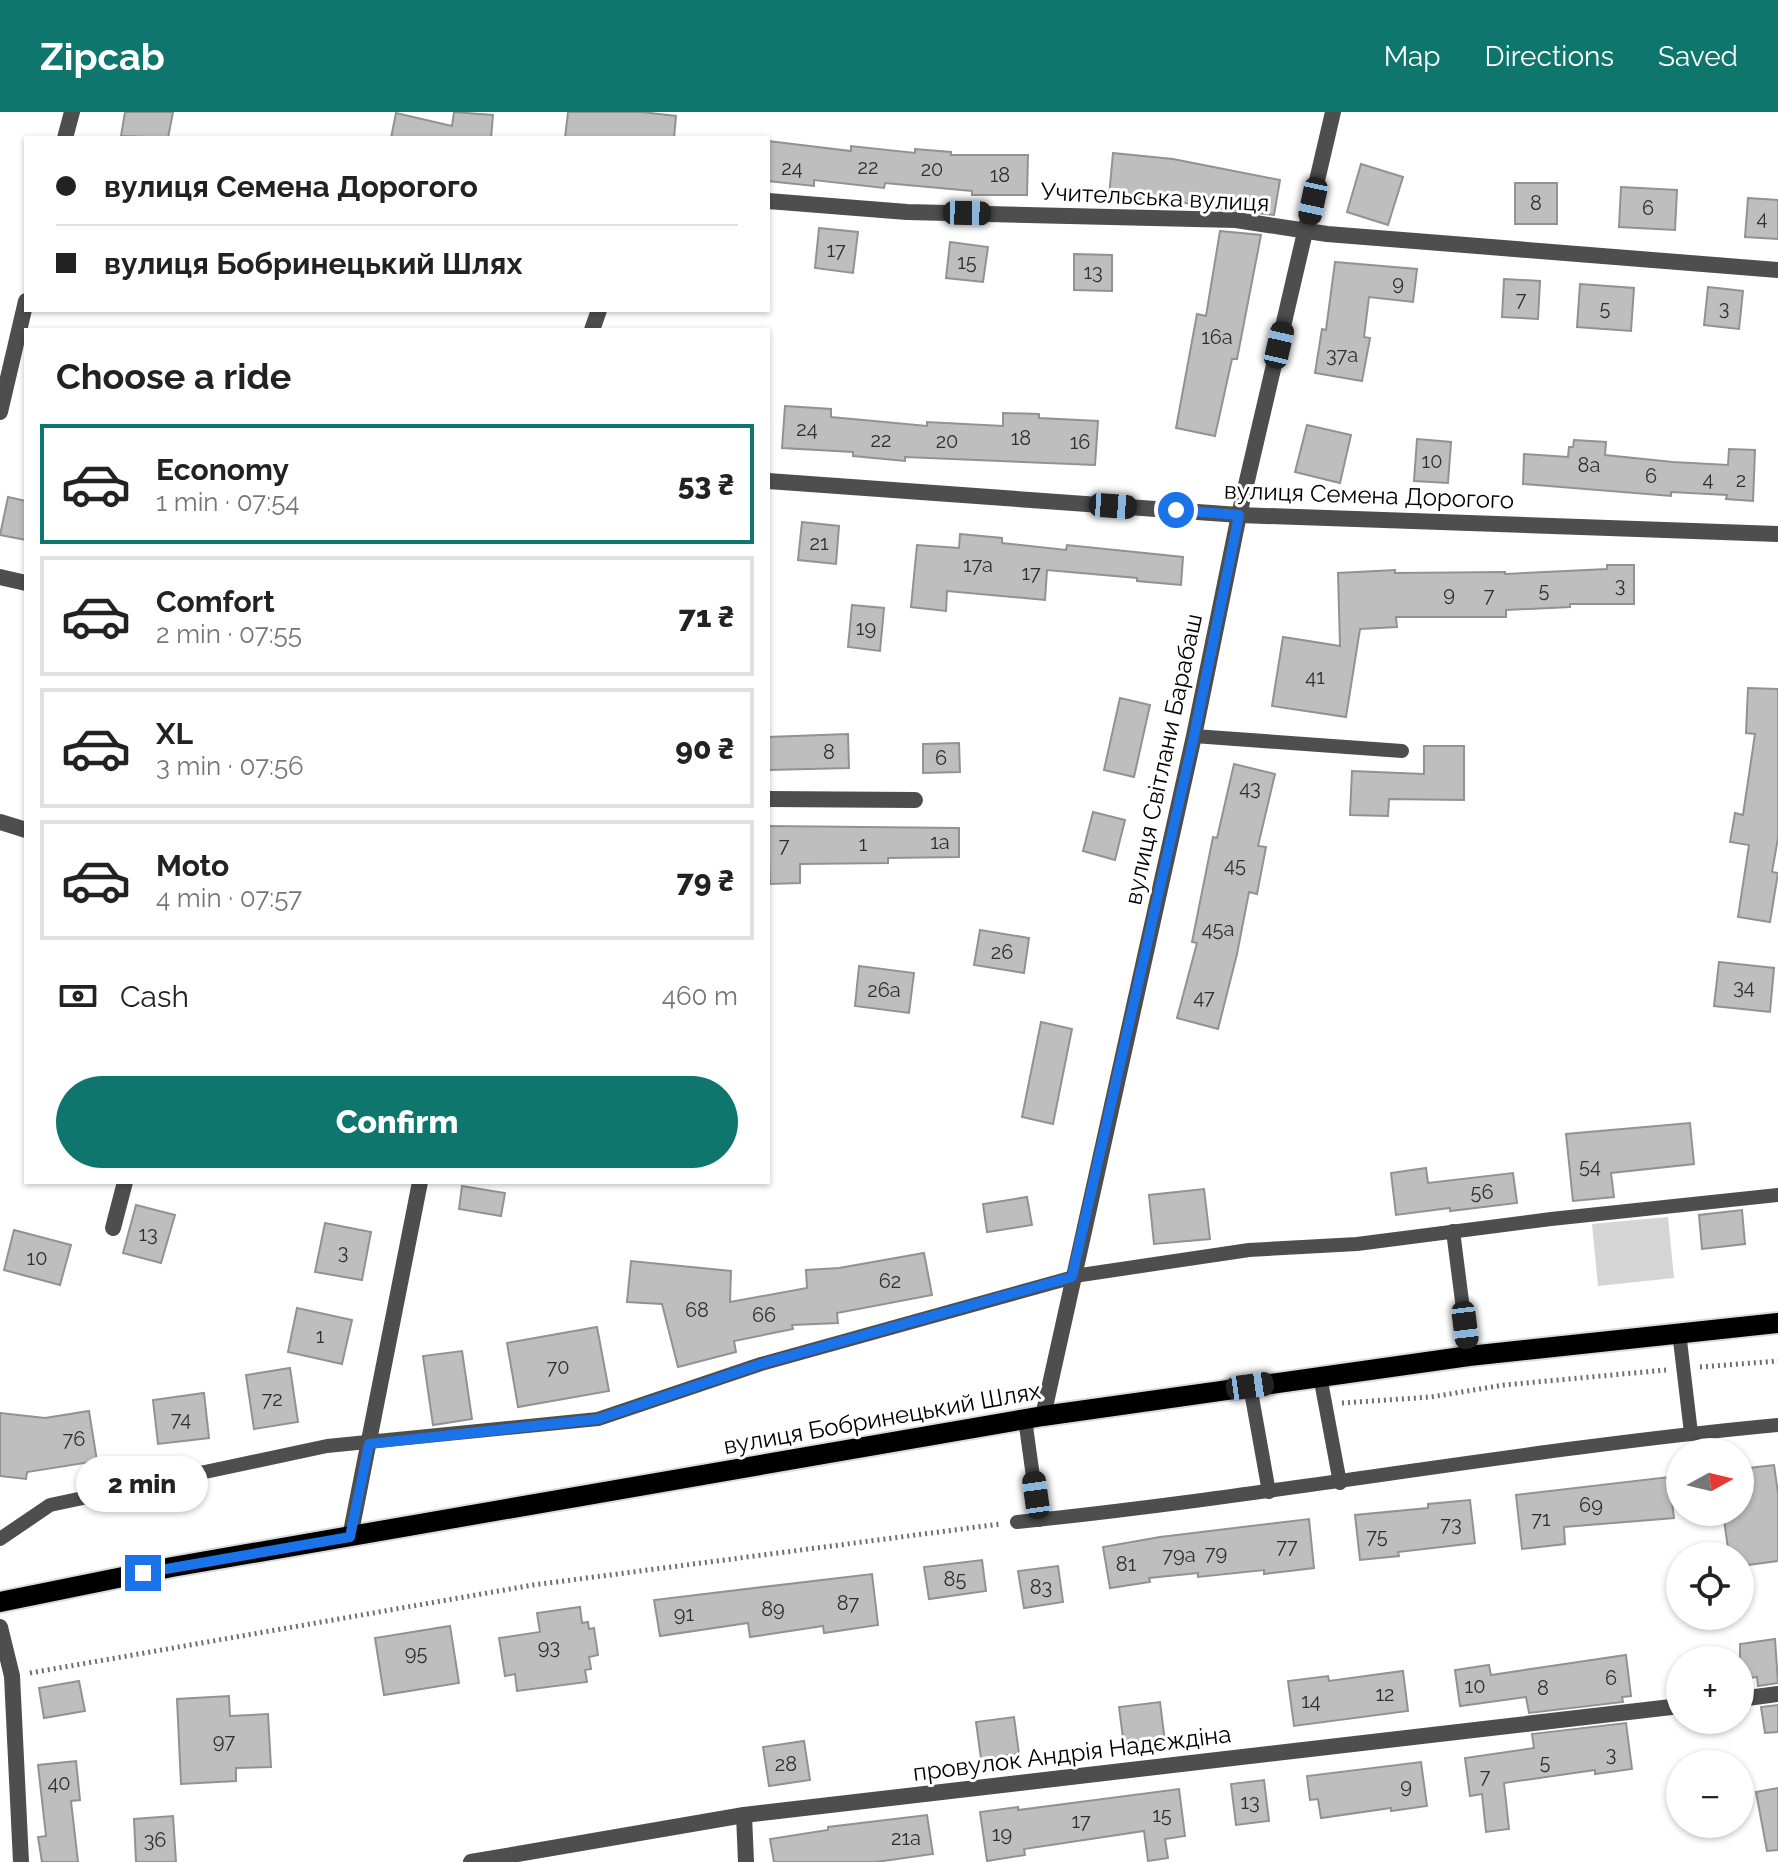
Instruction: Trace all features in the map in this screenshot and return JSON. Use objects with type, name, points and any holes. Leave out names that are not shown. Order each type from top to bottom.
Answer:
[{"type":"main road","name":"вулиця Бобринецький Шлях","points":[[0,1602],[172,1567],[1034,1418],[1469,1356],[1778,1323]]},
{"type":"street","points":[[66,136],[72,112]]},
{"type":"street","name":"вулиця Світлани Барабаш","points":[[1034,1418],[1072,1277],[1194,736],[1239,515],[1333,112]]},
{"type":"street","name":"Учительська вулиця","points":[[770,201],[907,212],[1236,220],[1306,231],[1778,270]]},
{"type":"street","points":[[0,412],[19,363],[25,312]]},
{"type":"street","name":"вулиця Семена Дорогого","points":[[770,481],[1239,515],[1778,534]]},
{"type":"street","points":[[0,577],[24,583]]},
{"type":"street","points":[[770,799],[915,800]]},
{"type":"street","points":[[0,822],[24,829]]},
{"type":"street","points":[[113,1228],[124,1184]]},
{"type":"street","points":[[350,1537],[420,1184]]},
{"type":"street","points":[[0,1627],[12,1676],[21,1862]]},
{"type":"street","points":[[1754,1697],[1778,1694]]},
{"type":"street","name":"провулок Андрія Надєждіна","points":[[471,1862],[744,1815],[1666,1708]]},
{"type":"street","points":[[744,1815],[746,1862]]},
{"type":"lane","points":[[1194,736],[1402,751]]},
{"type":"lane","points":[[0,1539],[50,1505],[327,1446],[598,1419],[761,1364],[1072,1277],[1249,1250],[1357,1244],[1778,1195]]},
{"type":"lane","points":[[1453,1231],[1469,1356]]},
{"type":"lane","points":[[1679,1332],[1691,1433]]},
{"type":"lane","points":[[1320,1376],[1340,1483]]},
{"type":"lane","points":[[1250,1386],[1269,1492]]},
{"type":"lane","points":[[1034,1418],[1039,1520]]},
{"type":"lane","points":[[1017,1522],[1340,1483],[1691,1433],[1778,1425]]},
{"type":"path","points":[[1325,1403],[1431,1397],[1504,1385],[1778,1361]]},
{"type":"path","points":[[12,1676],[533,1585],[1017,1522]]},
{"type":"shaded area","points":[[1668,1217],[1674,1278],[1598,1286],[1592,1224]]},
{"type":"building","points":[[125,112],[173,112],[168,136],[121,136]]},
{"type":"building","points":[[454,112],[493,115],[491,136],[391,136],[396,113],[452,126]]},
{"type":"building","points":[[568,112],[642,112],[676,116],[674,136],[565,136]]},
{"type":"building","points":[[770,141],[851,151],[851,146],[915,153],[915,149],[951,152],[951,155],[1028,155],[1027,195],[972,195],[972,191],[885,183],[884,188],[814,180],[814,186],[770,181]]},
{"type":"building","points":[[1113,153],[1173,159],[1280,180],[1274,215],[1152,197],[1151,200],[1109,196]]},
{"type":"building","points":[[1361,164],[1403,177],[1388,225],[1347,212]]},
{"type":"building","points":[[1515,183],[1557,183],[1557,224],[1515,224]]},
{"type":"building","points":[[1621,187],[1677,190],[1675,230],[1619,227]]},
{"type":"building","points":[[1748,198],[1778,200],[1778,239],[1745,237]]},
{"type":"building","points":[[819,228],[858,232],[853,273],[815,268]]},
{"type":"building","points":[[1220,231],[1261,235],[1237,359],[1232,359],[1215,436],[1176,428],[1197,314],[1206,316]]},
{"type":"building","points":[[950,242],[988,247],[983,282],[946,278]]},
{"type":"building","points":[[1074,254],[1112,255],[1112,291],[1074,290]]},
{"type":"building","points":[[1335,262],[1417,269],[1413,302],[1369,297],[1364,337],[1370,338],[1362,381],[1315,373],[1322,329],[1326,330]]},
{"type":"building","points":[[1504,279],[1540,281],[1538,319],[1502,317]]},
{"type":"building","points":[[1580,284],[1634,288],[1631,331],[1577,327]]},
{"type":"building","points":[[1708,287],[1743,291],[1739,329],[1704,325]]},
{"type":"building","points":[[785,406],[831,409],[831,417],[927,426],[927,422],[1003,426],[1003,413],[1098,421],[1095,465],[905,457],[905,461],[853,456],[853,452],[782,448]]},
{"type":"building","points":[[1307,425],[1351,435],[1340,483],[1295,472]]},
{"type":"building","points":[[1417,439],[1451,442],[1448,483],[1414,481]]},
{"type":"building","points":[[1574,440],[1606,442],[1605,455],[1673,462],[1728,465],[1729,449],[1755,450],[1753,501],[1726,499],[1727,495],[1671,492],[1671,496],[1523,484],[1524,454],[1568,457]]},
{"type":"building","points":[[8,497],[24,501],[24,540],[0,535]]},
{"type":"building","points":[[802,522],[839,526],[836,564],[798,560]]},
{"type":"building","points":[[960,534],[1002,538],[1002,543],[1066,550],[1067,545],[1183,557],[1181,585],[1047,570],[1045,600],[947,591],[946,611],[911,607],[917,545],[959,548]]},
{"type":"building","points":[[1607,565],[1634,565],[1634,604],[1570,604],[1570,607],[1506,610],[1506,617],[1396,617],[1397,627],[1360,629],[1346,717],[1272,706],[1283,637],[1340,646],[1338,573],[1395,570],[1395,573],[1505,574],[1607,569]]},
{"type":"building","points":[[852,605],[884,608],[880,651],[848,647]]},
{"type":"building","points":[[1748,688],[1778,689],[1778,838],[1772,872],[1778,873],[1770,922],[1738,917],[1749,845],[1730,842],[1735,813],[1743,815],[1755,734],[1746,733]]},
{"type":"building","points":[[1120,698],[1150,705],[1134,777],[1104,770]]},
{"type":"building","points":[[848,734],[849,768],[770,770],[770,737]]},
{"type":"building","points":[[959,743],[960,772],[923,773],[923,744]]},
{"type":"building","points":[[1424,746],[1464,746],[1464,800],[1389,799],[1388,816],[1350,815],[1352,771],[1424,774]]},
{"type":"building","points":[[1234,764],[1275,774],[1258,846],[1266,847],[1257,894],[1249,892],[1218,1029],[1177,1018],[1197,943],[1192,942],[1213,837],[1217,838]]},
{"type":"building","points":[[1093,812],[1125,820],[1115,860],[1083,851]]},
{"type":"building","points":[[770,826],[959,828],[959,857],[888,858],[888,863],[800,864],[800,883],[770,884]]},
{"type":"building","points":[[980,930],[1029,938],[1024,973],[974,965]]},
{"type":"building","points":[[1719,962],[1774,968],[1770,1012],[1714,1006]]},
{"type":"building","points":[[859,966],[914,973],[909,1013],[855,1006]]},
{"type":"building","points":[[1041,1022],[1072,1029],[1053,1124],[1022,1117]]},
{"type":"building","points":[[1690,1123],[1694,1164],[1611,1173],[1614,1197],[1573,1201],[1566,1134]]},
{"type":"building","points":[[1426,1168],[1428,1183],[1513,1173],[1517,1203],[1396,1215],[1391,1173]]},
{"type":"building","points":[[462,1186],[505,1193],[501,1216],[459,1209]]},
{"type":"building","points":[[1204,1189],[1210,1239],[1154,1244],[1149,1195]]},
{"type":"building","points":[[1027,1197],[1032,1225],[987,1232],[983,1204]]},
{"type":"building","points":[[136,1205],[175,1215],[161,1263],[123,1253]]},
{"type":"building","points":[[1742,1210],[1745,1244],[1702,1249],[1699,1215]]},
{"type":"building","points":[[325,1223],[371,1232],[362,1280],[315,1272]]},
{"type":"building","points":[[14,1230],[71,1245],[60,1285],[4,1270]]},
{"type":"building","points":[[924,1253],[932,1295],[837,1313],[838,1323],[792,1325],[793,1329],[734,1341],[736,1352],[678,1367],[662,1304],[627,1302],[631,1261],[731,1271],[730,1302],[807,1288],[806,1270],[839,1268]]},
{"type":"building","points":[[297,1308],[352,1320],[342,1364],[288,1352]]},
{"type":"building","points":[[597,1327],[609,1391],[518,1407],[507,1343]]},
{"type":"building","points":[[462,1351],[472,1419],[433,1425],[423,1356]]},
{"type":"building","points":[[290,1368],[298,1422],[254,1429],[246,1375]]},
{"type":"building","points":[[204,1393],[209,1438],[158,1444],[153,1400]]},
{"type":"building","points":[[89,1411],[97,1461],[27,1472],[26,1479],[0,1476],[0,1413],[45,1418]]},
{"type":"building","points":[[1774,1465],[1778,1493],[1778,1561],[1754,1564],[1754,1542],[1727,1542],[1725,1526],[1754,1526],[1754,1467]]},
{"type":"building","points":[[1666,1477],[1666,1519],[1564,1527],[1565,1544],[1522,1549],[1516,1495]]},
{"type":"building","points":[[1470,1500],[1475,1543],[1360,1560],[1355,1515],[1428,1508],[1428,1504]]},
{"type":"building","points":[[1309,1519],[1314,1568],[1198,1577],[1198,1573],[1149,1578],[1150,1582],[1110,1588],[1103,1547]]},
{"type":"building","points":[[982,1560],[986,1591],[929,1599],[924,1567]]},
{"type":"building","points":[[1058,1566],[1063,1602],[1024,1608],[1018,1571]]},
{"type":"building","points":[[872,1574],[878,1625],[824,1633],[823,1626],[750,1637],[748,1623],[660,1636],[654,1600]]},
{"type":"building","points":[[580,1607],[582,1623],[588,1622],[589,1629],[594,1628],[598,1655],[589,1657],[591,1669],[585,1670],[587,1682],[517,1691],[515,1674],[505,1676],[499,1638],[540,1632],[537,1613]]},
{"type":"building","points":[[450,1626],[459,1683],[384,1695],[375,1638]]},
{"type":"building","points":[[1775,1639],[1778,1683],[1758,1686],[1757,1677],[1754,1677],[1754,1646],[1740,1644]]},
{"type":"building","points":[[1626,1655],[1631,1696],[1622,1697],[1623,1702],[1529,1713],[1526,1697],[1460,1706],[1455,1670],[1489,1665],[1491,1675]]},
{"type":"building","points":[[1403,1671],[1408,1711],[1294,1726],[1288,1681],[1328,1676],[1329,1681]]},
{"type":"building","points":[[79,1681],[85,1711],[44,1718],[39,1688]]},
{"type":"building","points":[[229,1696],[230,1716],[268,1714],[271,1767],[236,1768],[236,1781],[181,1784],[177,1699]]},
{"type":"building","points":[[1160,1702],[1165,1742],[1124,1746],[1119,1707]]},
{"type":"building","points":[[1778,1705],[1778,1732],[1765,1733],[1761,1707]]},
{"type":"building","points":[[1014,1717],[1019,1754],[981,1759],[976,1722]]},
{"type":"building","points":[[1626,1723],[1632,1769],[1595,1774],[1595,1770],[1504,1783],[1509,1829],[1486,1832],[1482,1794],[1470,1796],[1465,1758],[1534,1748],[1532,1734]]},
{"type":"building","points":[[804,1741],[810,1780],[769,1786],[763,1747]]},
{"type":"building","points":[[76,1761],[80,1800],[71,1801],[78,1862],[42,1862],[38,1837],[46,1836],[38,1765]]},
{"type":"building","points":[[1421,1762],[1427,1806],[1321,1818],[1318,1799],[1310,1800],[1307,1776]]},
{"type":"building","points":[[1264,1780],[1269,1821],[1236,1825],[1231,1784]]},
{"type":"building","points":[[1778,1788],[1778,1850],[1767,1851],[1756,1792]]},
{"type":"building","points":[[1179,1789],[1185,1836],[1165,1839],[1168,1858],[1148,1861],[1144,1831],[1024,1849],[1025,1855],[987,1861],[980,1812]]},
{"type":"building","points":[[927,1815],[933,1854],[876,1862],[774,1862],[770,1839],[828,1830],[828,1827]]},
{"type":"building","points":[[173,1816],[176,1862],[136,1862],[134,1819]]},
{"type":"route","points":[[143,1573],[350,1537],[369,1444],[598,1419],[761,1364],[1072,1277],[1194,736],[1239,515],[1176,510]]}]
